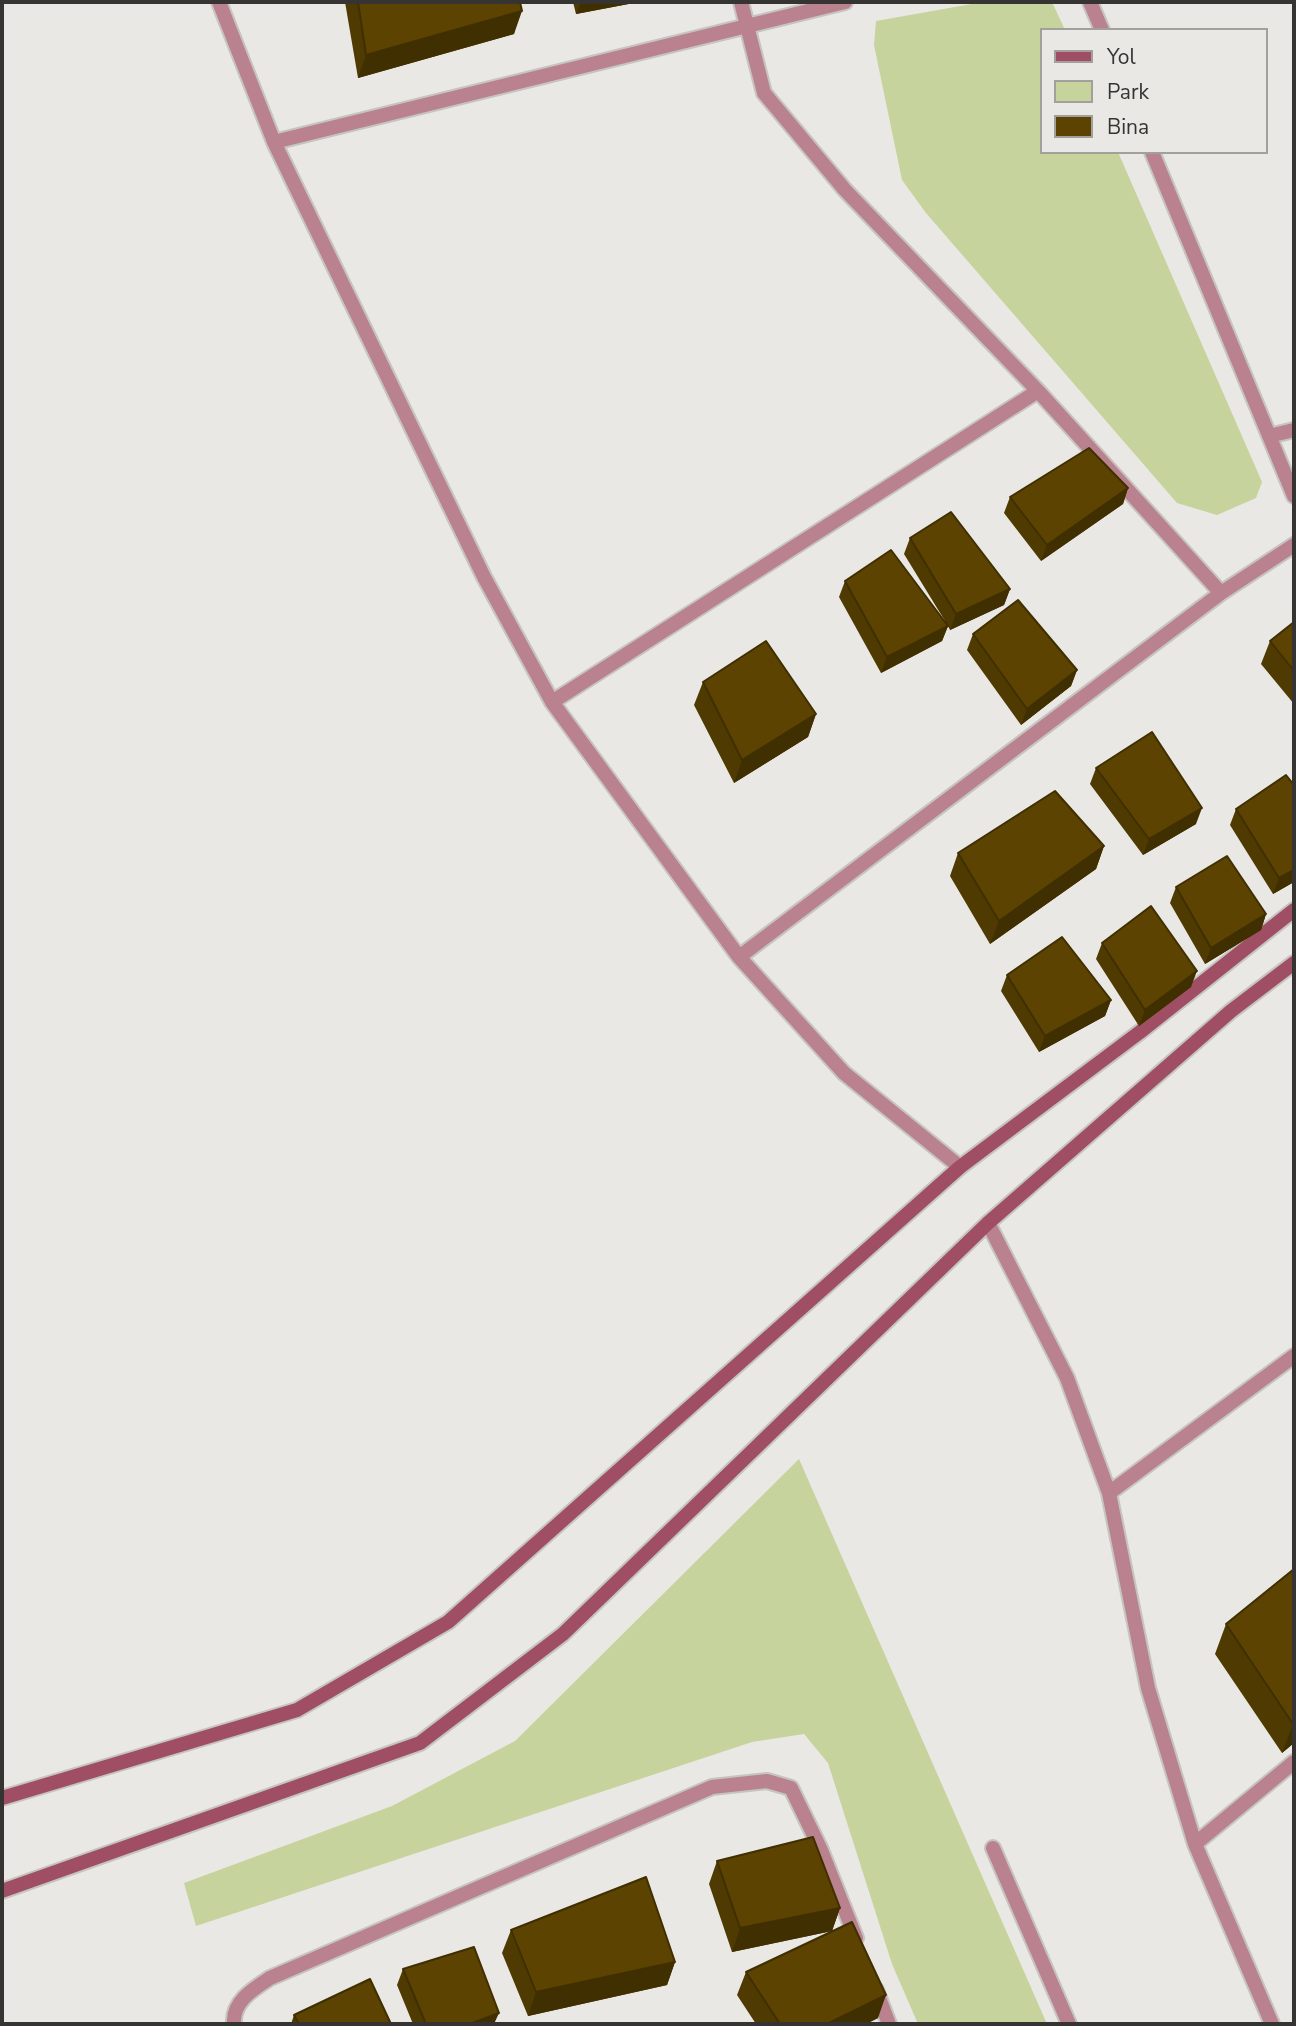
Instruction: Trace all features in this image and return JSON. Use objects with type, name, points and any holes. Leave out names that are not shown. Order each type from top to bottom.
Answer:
[{"type":"street","points":[[219,2],[274,142],[484,577],[552,702],[739,957],[844,1073],[960,1167]]},
{"type":"street","points":[[741,2],[764,93],[845,190],[1038,391],[1221,593]]},
{"type":"street","points":[[274,142],[845,2]]},
{"type":"street","points":[[1090,2],[1101,28]]},
{"type":"street","points":[[1153,154],[1294,496]]},
{"type":"street","points":[[552,702],[1038,391]]},
{"type":"street","points":[[1269,436],[1294,430]]},
{"type":"street","points":[[739,957],[1221,593],[1294,545]]},
{"type":"street","points":[[2,1798],[297,1710],[448,1622],[960,1167],[1140,1032],[1294,910]]},
{"type":"street","points":[[2,1891],[420,1744],[563,1634],[988,1223],[1231,1011],[1294,963]]},
{"type":"street","points":[[988,1223],[1067,1378],[1109,1493],[1148,1688],[1195,1844],[1272,2024]]},
{"type":"street","points":[[1109,1493],[1294,1356]]},
{"type":"street","points":[[1195,1844],[1294,1762]]},
{"type":"street","points":[[234,2024],[233,2017],[246,1993],[270,1978],[712,1787],[767,1781],[791,1788],[821,1850],[860,1950]]},
{"type":"street","points":[[993,1848],[1069,2024]]},
{"type":"street","points":[[870,1975],[889,2024]]},
{"type":"green space","points":[[983,2],[1052,2],[1064,28],[1040,28],[1040,154],[1119,154],[1262,482],[1256,498],[1217,515],[1177,503],[926,213],[902,180],[874,45],[876,21]]},
{"type":"green space","points":[[799,1459],[1047,2024],[918,2024],[892,1964],[828,1763],[804,1734],[752,1742],[196,1926],[184,1883],[392,1806],[515,1741]]},
{"type":"building","points":[[358,2],[520,2],[522,11],[366,55]]},
{"type":"building","points":[[1089,448],[1128,488],[1047,545],[1010,497]]},
{"type":"building","points":[[951,512],[1010,589],[956,614],[910,538]]},
{"type":"building","points":[[891,550],[948,626],[887,657],[845,581]]},
{"type":"building","points":[[1018,600],[1077,670],[1027,709],[973,634]]},
{"type":"building","points":[[1294,622],[1294,671],[1270,641]]},
{"type":"building","points":[[766,641],[816,714],[742,760],[703,682]]},
{"type":"building","points":[[1152,732],[1202,808],[1149,839],[1096,768]]},
{"type":"building","points":[[1286,775],[1294,785],[1294,870],[1279,878],[1236,809]]},
{"type":"building","points":[[1055,791],[1104,846],[999,921],[958,853]]},
{"type":"building","points":[[1227,856],[1266,914],[1211,948],[1176,887]]},
{"type":"building","points":[[1151,906],[1197,971],[1145,1010],[1102,943]]},
{"type":"building","points":[[1062,937],[1111,1000],[1045,1036],[1007,975]]},
{"type":"building","points":[[1294,1569],[1294,1723],[1293,1724],[1226,1624]]},
{"type":"building","points":[[813,1837],[840,1908],[740,1928],[717,1861]]},
{"type":"building","points":[[646,1877],[675,1962],[536,1992],[511,1930]]},
{"type":"building","points":[[852,1922],[886,1995],[827,2024],[780,2024],[746,1972]]},
{"type":"building","points":[[474,1947],[499,2013],[470,2024],[426,2024],[403,1969]]},
{"type":"building","points":[[370,1979],[391,2024],[299,2024],[294,2015]]}]
